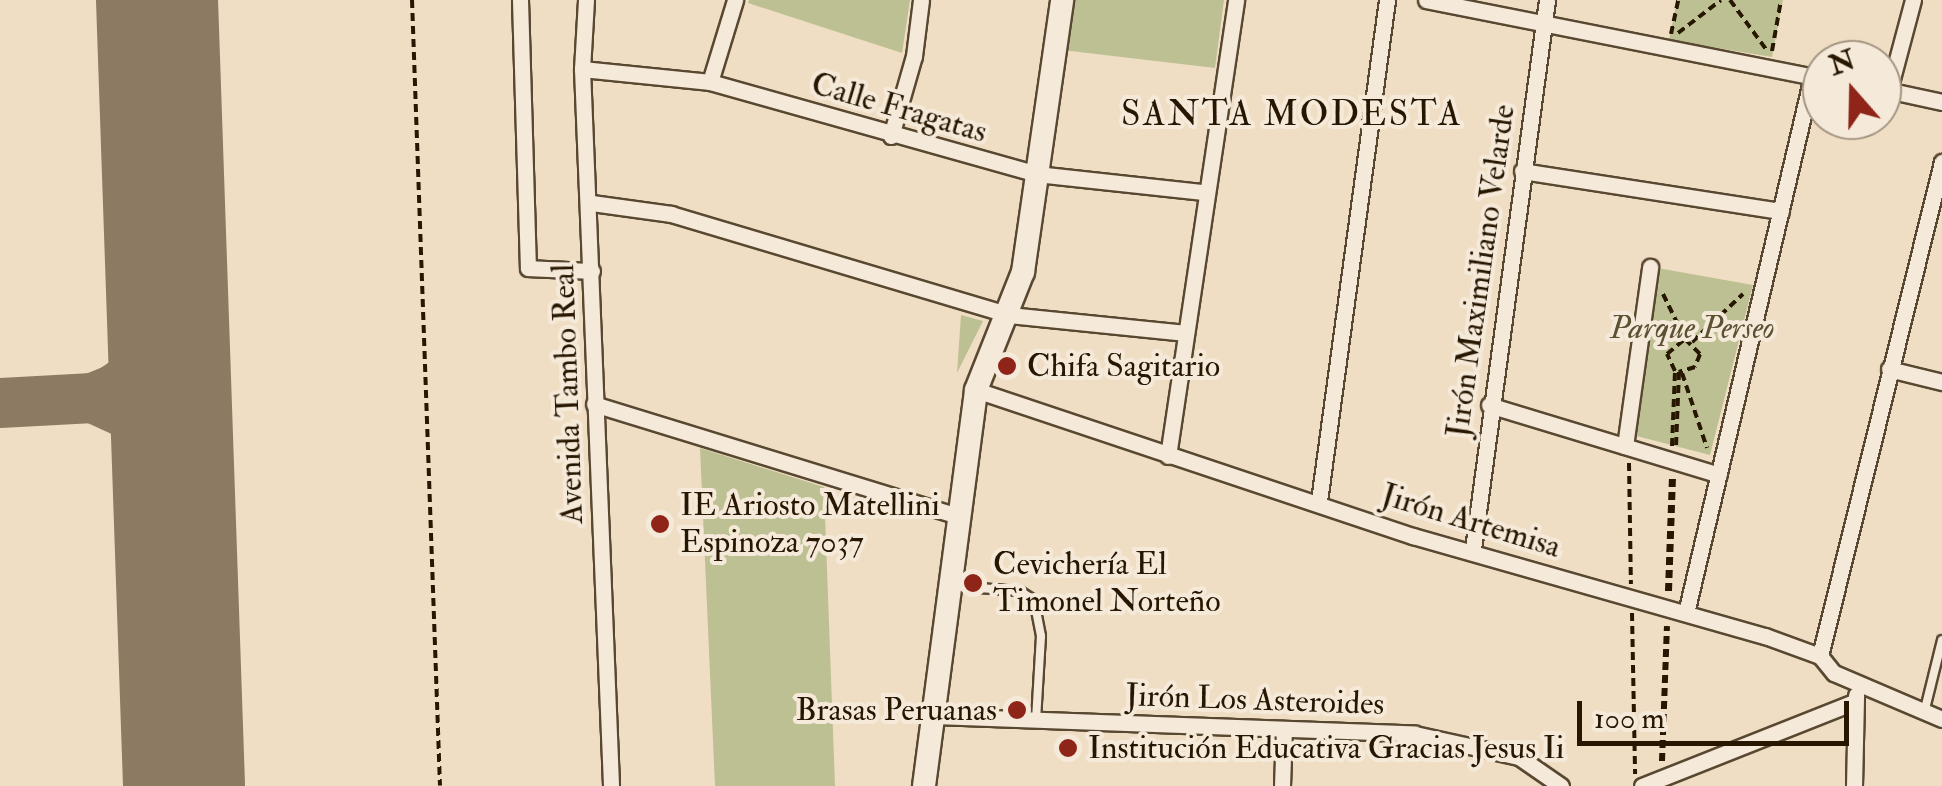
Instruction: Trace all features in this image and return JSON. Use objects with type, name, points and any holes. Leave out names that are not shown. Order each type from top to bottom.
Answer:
[{"type":"street","points":[[520,0],[528,268],[592,271]]},
{"type":"street","name":"Avenida Tambo Real","points":[[586,0],[582,69],[592,203],[594,404],[610,786]]},
{"type":"street","points":[[710,82],[735,0]]},
{"type":"street","points":[[891,136],[914,56],[921,0]]},
{"type":"street","points":[[924,786],[955,515],[976,390],[1023,272],[1062,0]]},
{"type":"street","points":[[1168,456],[1203,192],[1236,0]]},
{"type":"street","points":[[1318,501],[1386,0]]},
{"type":"street","points":[[1426,0],[1802,75]]},
{"type":"street","name":"Jirón Maximiliano Velarde","points":[[1474,549],[1489,404],[1547,0]]},
{"type":"street","points":[[1900,40],[1912,0]]},
{"type":"street","name":"Calle Fragatas","points":[[582,69],[710,82],[1037,174],[1203,192]]},
{"type":"street","points":[[1902,93],[1942,102]]},
{"type":"street","points":[[1686,612],[1802,133]]},
{"type":"street","points":[[1820,656],[1942,162]]},
{"type":"street","points":[[1522,171],[1781,211]]},
{"type":"street","points":[[592,203],[671,214],[1009,315],[1186,333]]},
{"type":"street","points":[[1923,240],[1942,245]]},
{"type":"street","points":[[1625,446],[1650,267]]},
{"type":"street","points":[[1889,369],[1942,382]]},
{"type":"street","name":"Jirón Artemisa","points":[[976,390],[1168,456],[1318,501],[1413,536],[1474,549],[1820,656],[1834,673],[1942,719]]},
{"type":"street","points":[[594,404],[955,515]]},
{"type":"street","points":[[1489,404],[1719,475]]},
{"type":"street","points":[[1642,786],[1852,703],[1867,688]]},
{"type":"street","points":[[1852,703],[1854,786]]},
{"type":"street","name":"Jirón Los Asteroides","points":[[934,716],[1415,734],[1519,757],[1562,786]]},
{"type":"street","points":[[1282,786],[1284,729]]},
{"type":"lane","points":[[948,586],[1020,591],[1034,600],[1041,636],[1036,719]]},
{"type":"lane","points":[[1924,712],[1942,640]]},
{"type":"path","points":[[412,0],[440,786]]},
{"type":"path","points":[[1678,0],[1670,39],[1721,0]]},
{"type":"path","points":[[1730,0],[1771,56],[1782,0]]},
{"type":"path","points":[[1650,267],[1685,340],[1692,342]]},
{"type":"path","points":[[1692,342],[1752,285]]},
{"type":"path","points":[[1685,340],[1666,354],[1675,370],[1674,450],[1682,373],[1699,361],[1692,342]]},
{"type":"path","points":[[1682,373],[1708,452]]},
{"type":"path","points":[[1662,766],[1673,470]]},
{"type":"green space","points":[[910,0],[902,53],[748,3]]},
{"type":"green space","points":[[1068,0],[1224,0],[1215,68],[1062,50]]},
{"type":"green space","points":[[1677,0],[1783,0],[1772,57],[1669,40]]},
{"type":"green space","name":"Parque Perseo","points":[[1652,267],[1753,285],[1710,455],[1625,433]]},
{"type":"green space","points":[[961,315],[983,321],[957,373]]},
{"type":"green space","points":[[700,448],[824,487],[835,786],[715,786]]},
{"type":"taxiway","points":[[0,403],[93,398],[113,390],[146,367],[167,337]]},
{"type":"taxiway","points":[[93,398],[141,420],[172,478]]},
{"type":"runway","points":[[157,0],[184,786]]},
{"type":"place","name":"Chifa Sagitario","points":[[1007,366]]},
{"type":"place","name":"IE Ariosto Matellini Espinoza 7037","points":[[660,524]]},
{"type":"place","name":"Cevichería El Timonel Norteño","points":[[973,583]]},
{"type":"place","name":"Brasas Peruanas","points":[[1017,710]]},
{"type":"place","name":"Institución Educativa Gracias Jesus Ii","points":[[1068,748]]},
{"type":"district","name":"SANTA MODESTA","points":[[1292,114]]}]
